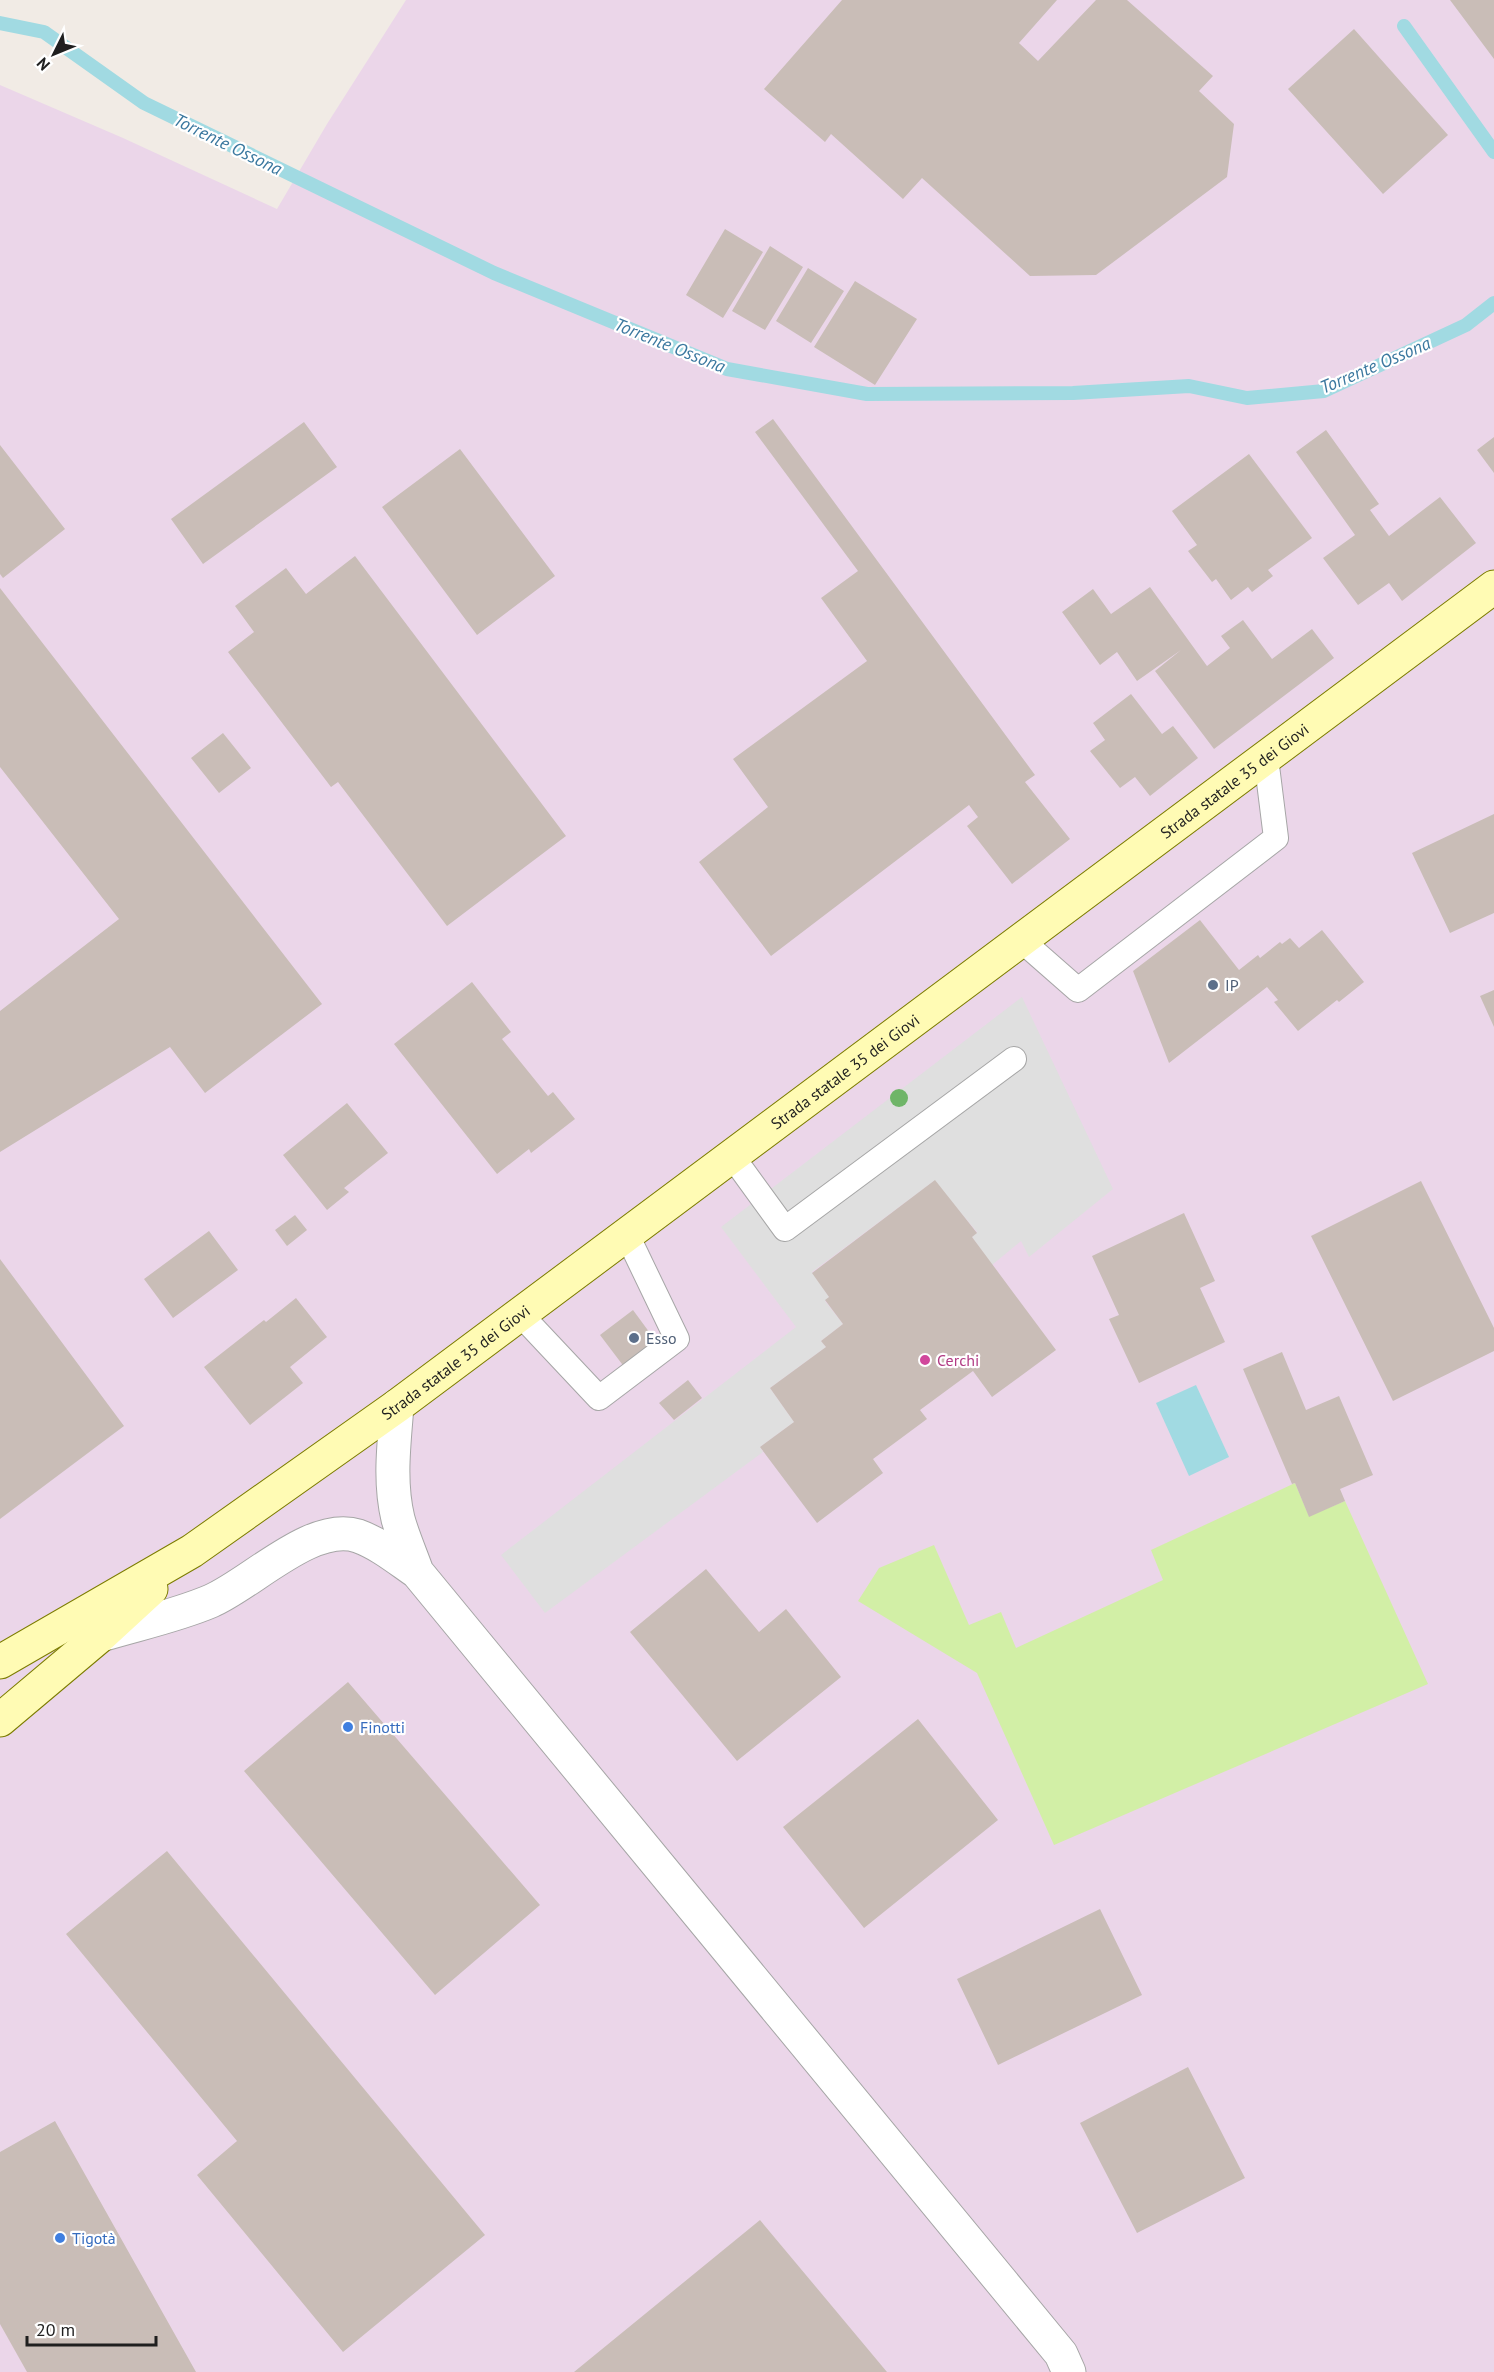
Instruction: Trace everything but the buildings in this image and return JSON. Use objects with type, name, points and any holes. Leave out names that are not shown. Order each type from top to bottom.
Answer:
[{"type":"main road","name":"Strada statale 35 dei Giovi","points":[[0,1662],[192,1551],[397,1406],[1494,587]]},
{"type":"main road","name":"Strada statale 35 dei Giovi","points":[[0,1720],[101,1635],[192,1551]]},
{"type":"street","points":[[397,1406],[393,1454],[394,1492],[399,1520],[417,1572]]},
{"type":"street","points":[[101,1635],[212,1601],[293,1550],[336,1535],[356,1535],[378,1545],[417,1572],[1061,2354],[1069,2372]]},
{"type":"lane","points":[[1021,940],[1078,990],[1276,838],[1266,758]]},
{"type":"lane","points":[[732,1156],[784,1229],[1014,1059]]},
{"type":"lane","points":[[520,1314],[599,1398],[677,1338],[627,1234]]},
{"type":"shaded area","points":[[406,0],[1494,0],[1494,2372],[0,2372],[0,85],[123,138],[277,209],[327,124]]},
{"type":"shaded area","points":[[1022,997],[1113,1189],[1029,1257],[1021,1241],[992,1265],[972,1237],[977,1232],[934,1181],[812,1272],[829,1297],[825,1301],[843,1324],[821,1341],[826,1347],[770,1388],[794,1422],[760,1447],[763,1452],[545,1613],[501,1555],[796,1327],[721,1227]]},
{"type":"green space","points":[[1295,1483],[1309,1516],[1345,1501],[1428,1684],[1054,1845],[977,1673],[858,1601],[879,1568],[934,1545],[969,1625],[1001,1612],[1016,1648],[1163,1580],[1151,1550]]},
{"type":"water","points":[[1196,1385],[1229,1457],[1189,1476],[1156,1403]]},
{"type":"waterway","name":"Torrente Ossona","points":[[0,23],[44,32],[144,103],[494,273],[727,369],[867,394],[1073,393],[1189,386],[1247,398],[1324,391],[1466,325],[1494,303]]},
{"type":"waterway","name":"Torrente Ossona","points":[[1404,26],[1494,152]]},
{"type":"place","name":"IP","points":[[1213,985]]},
{"type":"place","name":"Esso","points":[[634,1338]]},
{"type":"place","name":"Cerchi","points":[[925,1360]]},
{"type":"place","name":"Finotti","points":[[348,1727]]},
{"type":"place","name":"Tigotà","points":[[60,2238]]}]
